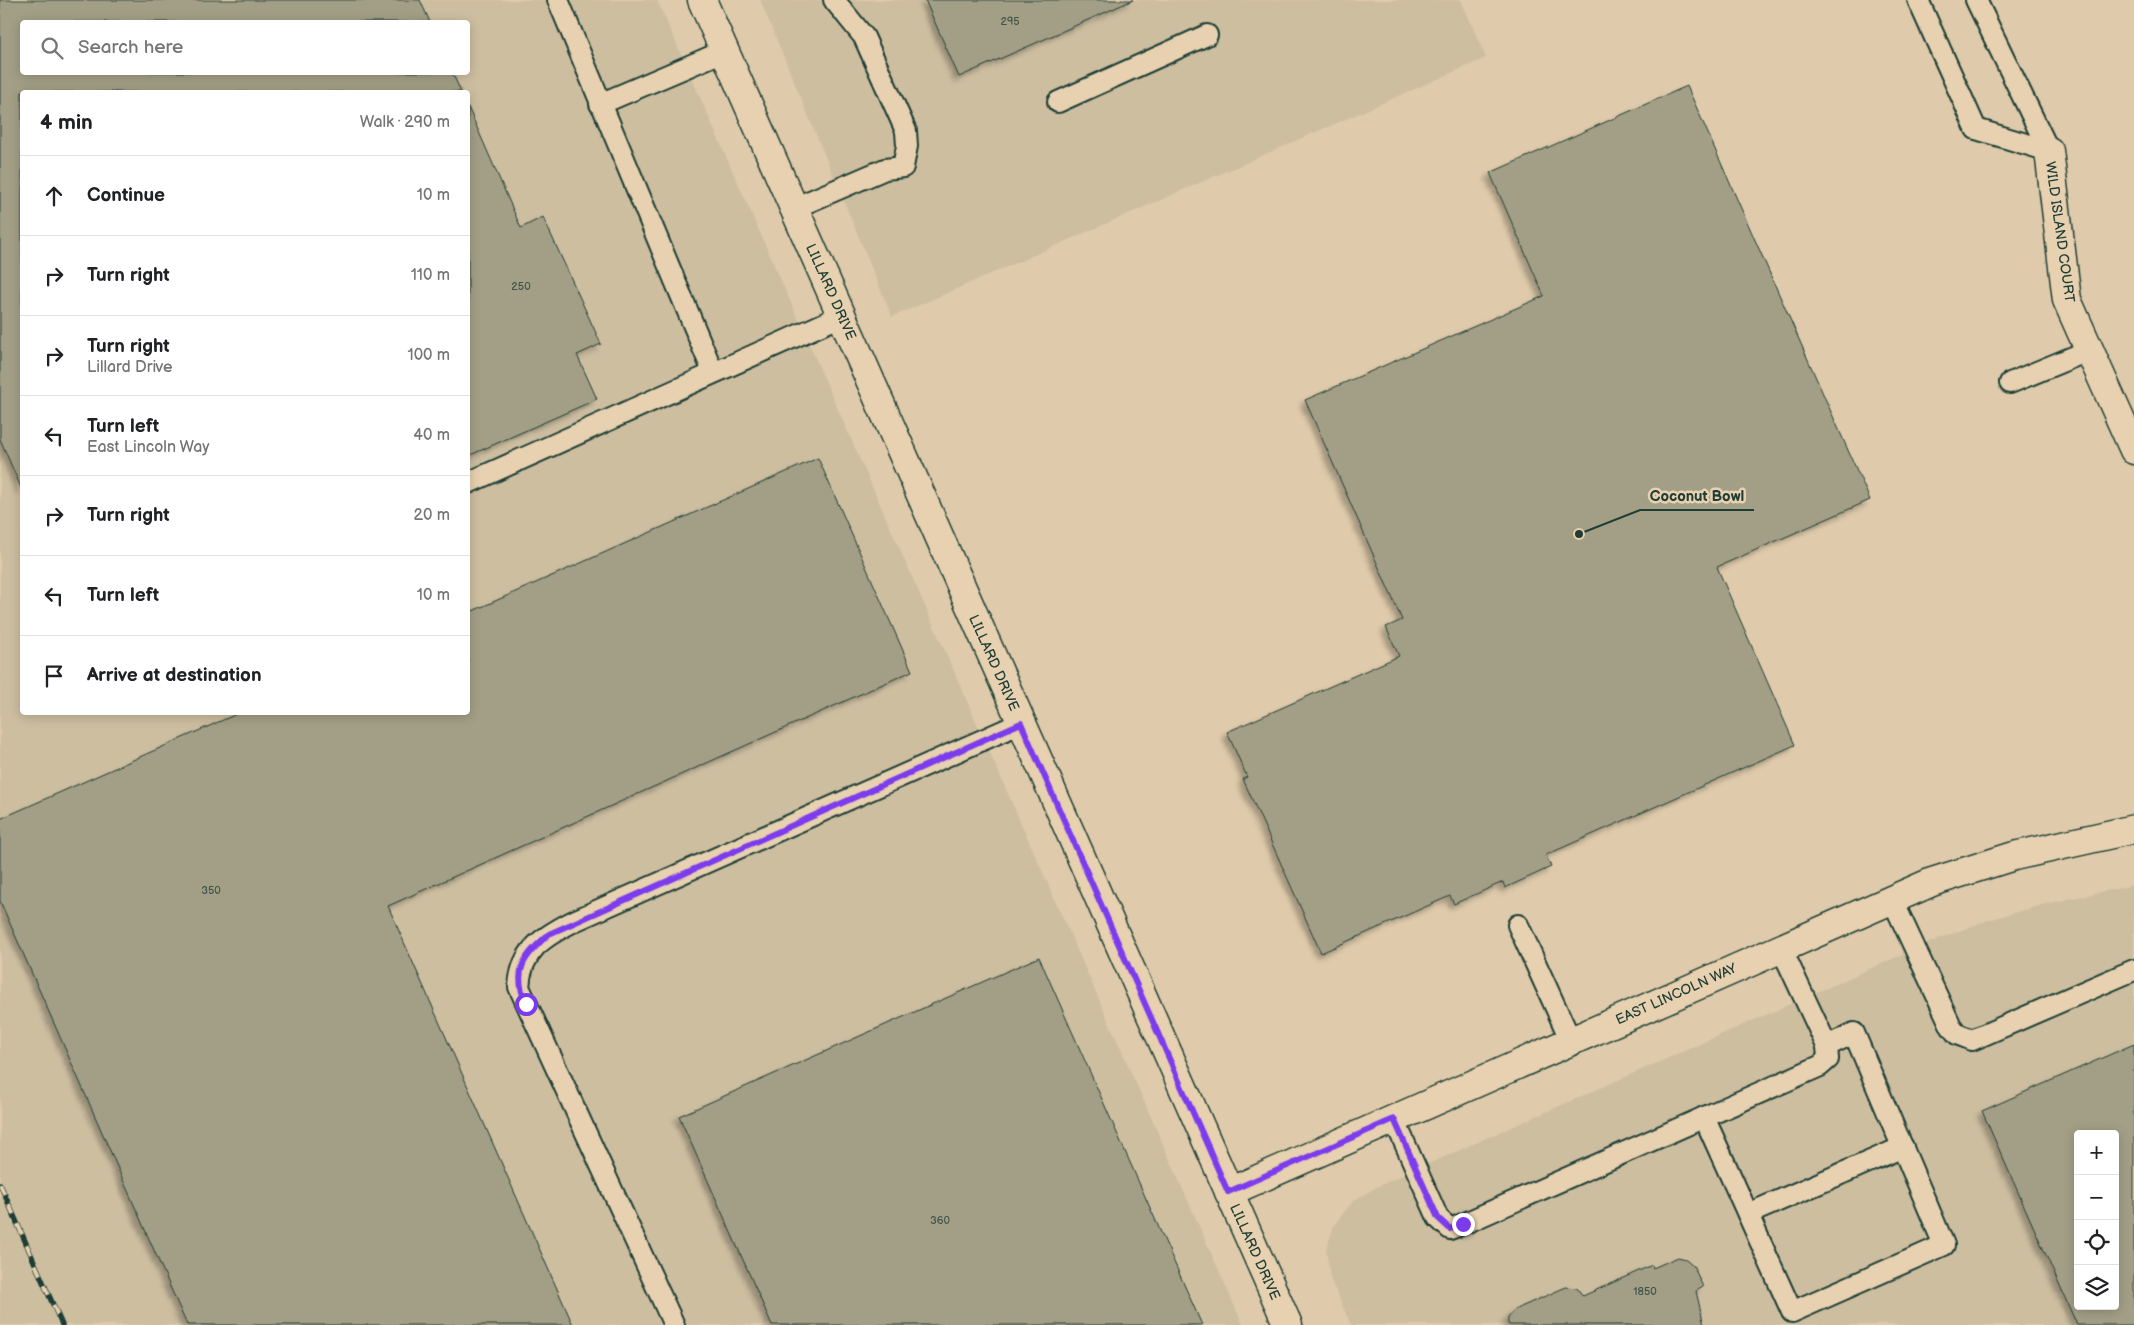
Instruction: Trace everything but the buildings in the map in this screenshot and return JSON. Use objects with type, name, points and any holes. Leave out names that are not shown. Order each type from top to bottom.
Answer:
[{"type":"street","name":"LILLARD DRIVE","points":[[702,0],[1288,1325]]},
{"type":"street","name":"WILD ISLAND COURT","points":[[2049,151],[2067,300],[2134,450]]},
{"type":"street","name":"EAST LINCOLN WAY","points":[[1228,1192],[1932,882],[2014,856],[2134,829]]},
{"type":"lane","points":[[558,0],[713,372]]},
{"type":"lane","points":[[794,208],[885,169],[903,167],[906,153],[906,131],[864,37],[840,5],[834,0]]},
{"type":"lane","points":[[1918,0],[1976,128],[2049,151]]},
{"type":"lane","points":[[1976,0],[2049,151]]},
{"type":"lane","points":[[1058,102],[1207,35]]},
{"type":"lane","points":[[600,104],[724,50]]},
{"type":"lane","points":[[470,482],[841,316]]},
{"type":"lane","points":[[2010,383],[2090,350]]},
{"type":"lane","points":[[674,1325],[519,987],[520,972],[530,950],[549,934],[574,921],[1021,723]]},
{"type":"lane","points":[[1892,899],[1951,1026],[1957,1034],[1972,1040],[2134,970]]},
{"type":"lane","points":[[1518,925],[1571,1041]]},
{"type":"lane","points":[[1394,1119],[1438,1218],[1450,1229],[1820,1066],[1828,1059],[1827,1046],[1781,948]]},
{"type":"lane","points":[[1704,1117],[1792,1312],[1944,1245],[1854,1033],[1827,1046]]},
{"type":"lane","points":[[1748,1214],[1903,1147]]},
{"type":"shaded area","points":[[0,0],[657,0],[1243,1325],[0,1325]]},
{"type":"shaded area","points":[[760,0],[1461,0],[1486,58],[892,317]]},
{"type":"shaded area","points":[[2134,885],[2134,1325],[1351,1325],[1330,1278],[1326,1250],[1334,1225],[1353,1201],[1378,1186],[1933,941],[1988,920],[2045,904]]},
{"type":"railway","points":[[0,1184],[62,1325]]},
{"type":"place","name":"Coconut Bowl","points":[[1579,534]]},
{"type":"route","points":[[526,1004],[519,987],[520,972],[530,950],[549,934],[574,921],[878,785],[1021,723],[1228,1192],[1394,1119],[1438,1218],[1450,1229],[1463,1224]]}]
